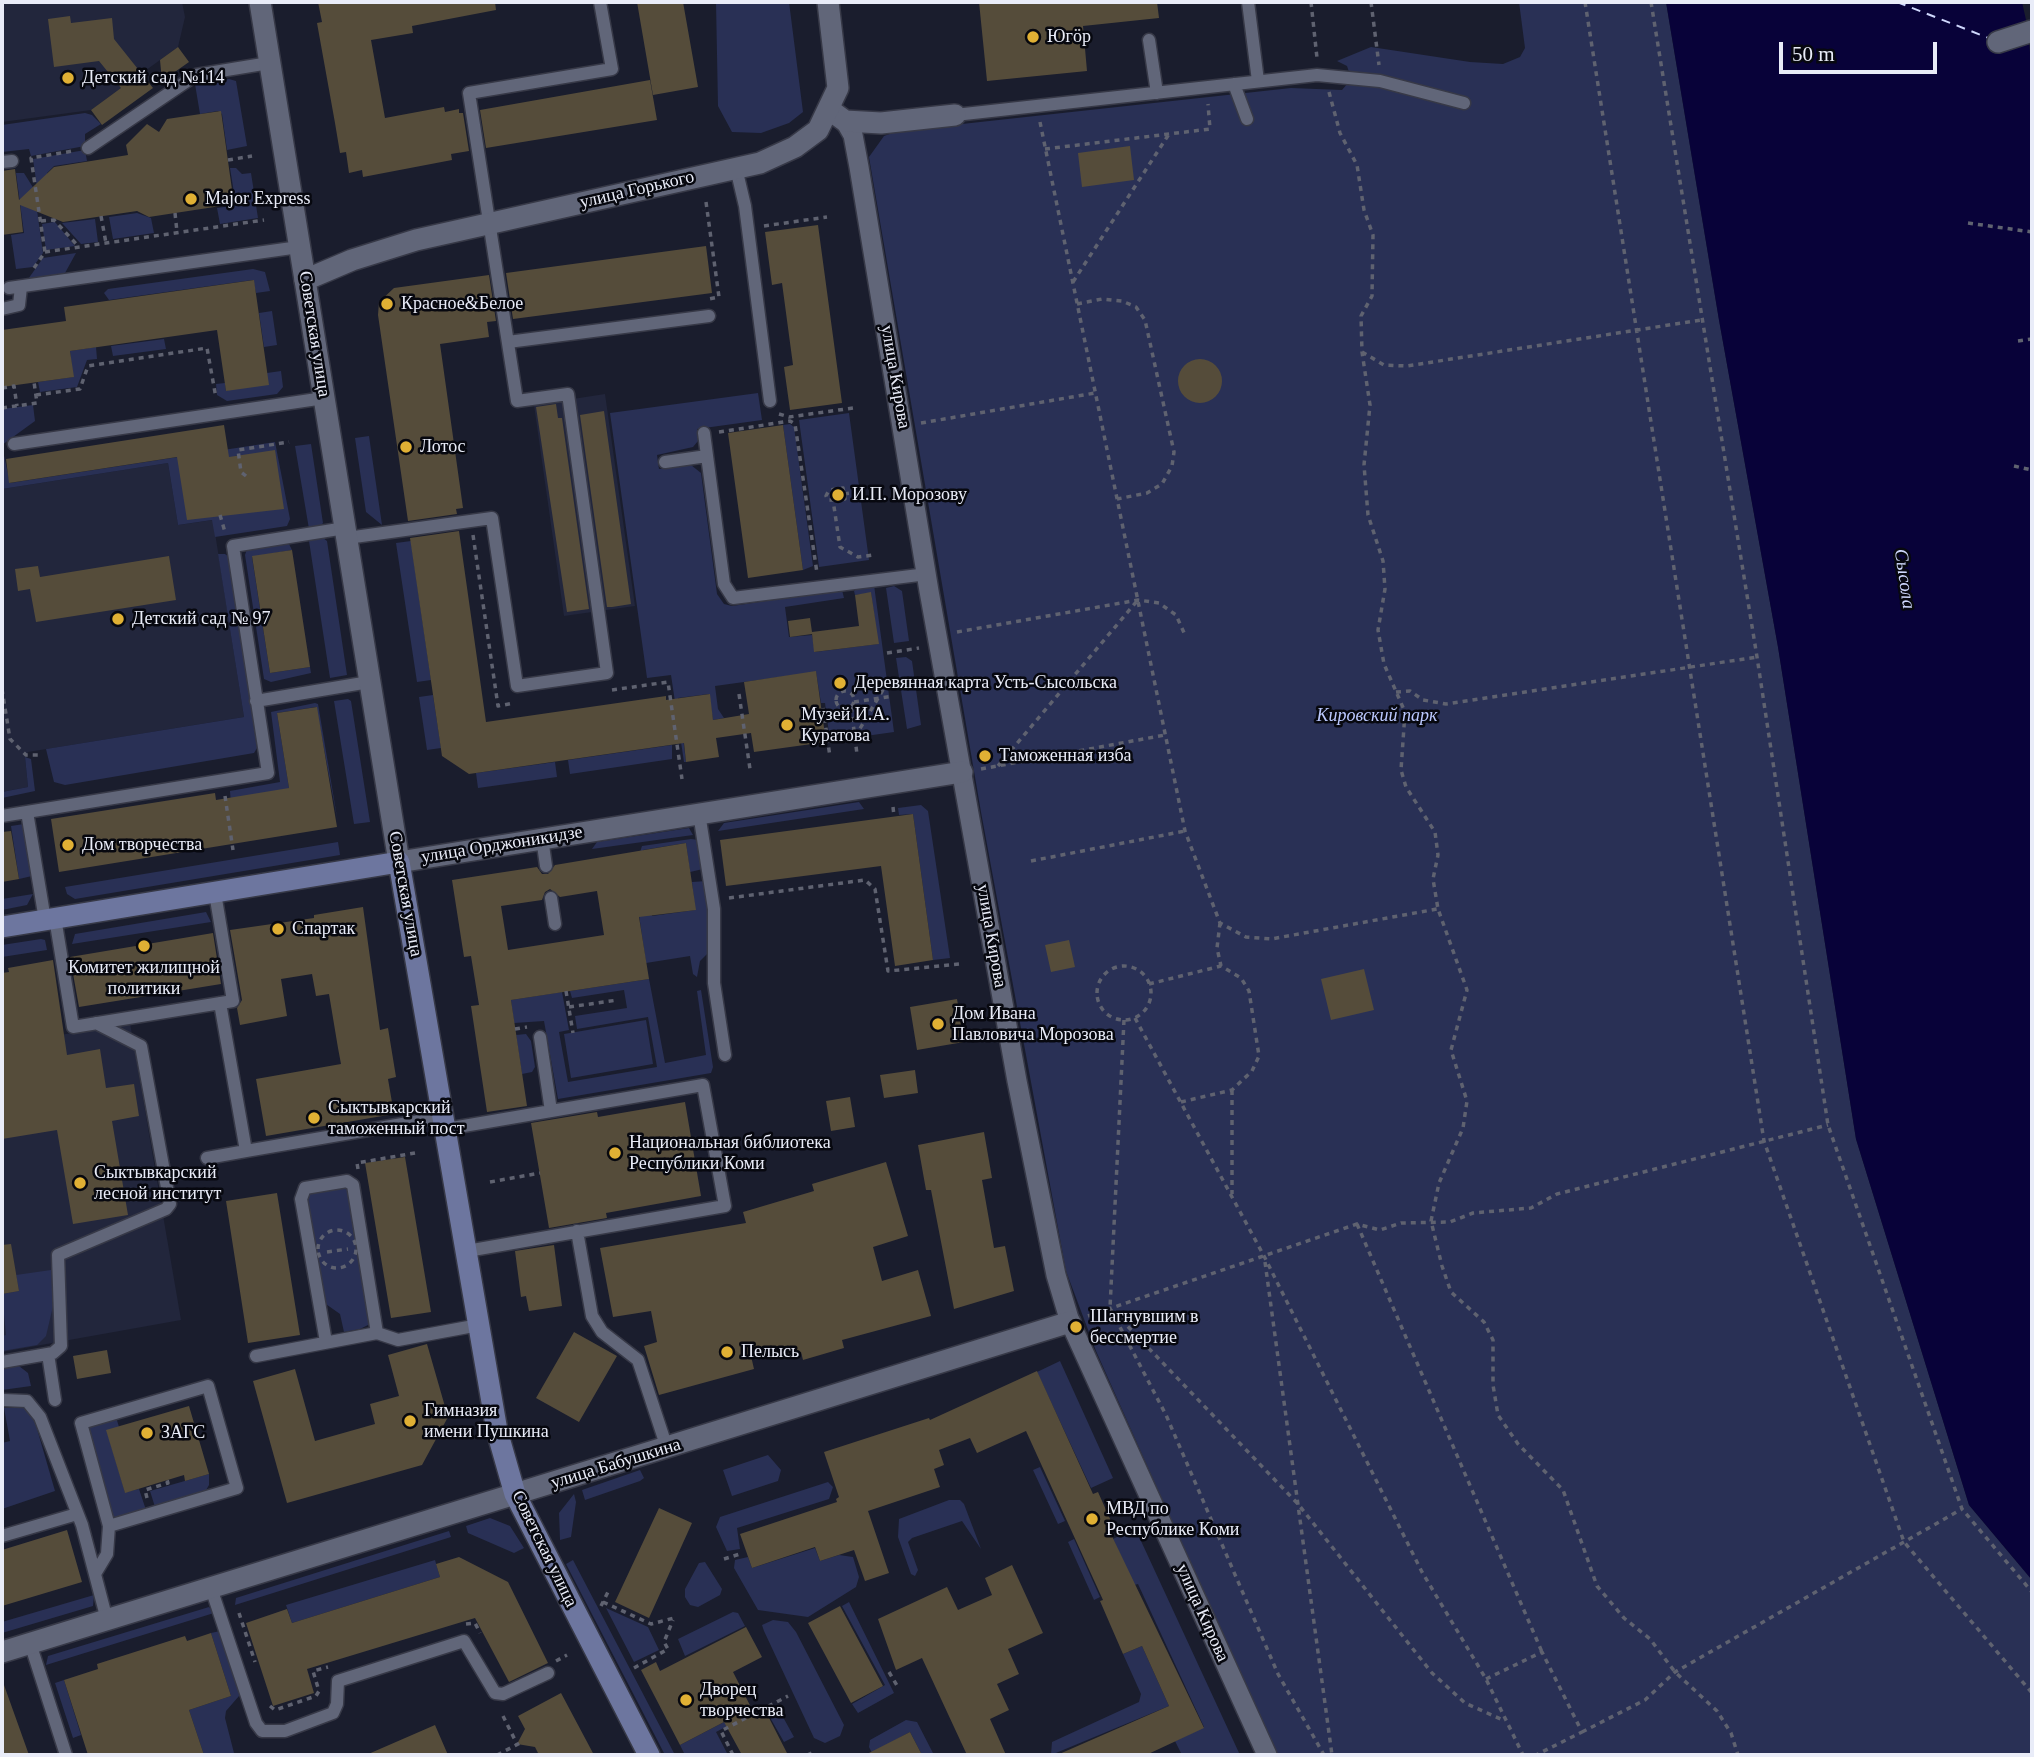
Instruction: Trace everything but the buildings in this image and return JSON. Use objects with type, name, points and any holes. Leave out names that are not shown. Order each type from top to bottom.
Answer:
[{"type":"main road","name":"улица Орджоникидзе","points":[[2,927],[399,862]]},
{"type":"main road","name":"Советская улица","points":[[399,862],[497,1431],[515,1494],[649,1755]]},
{"type":"street","name":"Советская улица","points":[[261,2],[399,862]]},
{"type":"street","points":[[828,2],[838,74],[837,116],[881,123],[955,115]]},
{"type":"street","points":[[1998,42],[2032,32]]},
{"type":"street","name":"улица Горького","points":[[305,280],[352,260],[416,240],[760,163],[795,147],[837,116]]},
{"type":"street","name":"улица Кирова","points":[[837,116],[853,135],[938,640],[968,771],[1017,1081],[1056,1275],[1070,1322],[1267,1755]]},
{"type":"street","name":"улица Орджоникидзе","points":[[399,862],[968,771]]},
{"type":"street","name":"улица Бабушкина","points":[[2,1652],[1070,1322]]},
{"type":"lane","points":[[2,816],[268,773],[233,546],[492,517],[517,686],[607,673],[568,394],[517,401],[470,93],[612,69],[600,2]]},
{"type":"lane","points":[[1248,2],[1258,81]]},
{"type":"lane","points":[[1149,40],[1157,93]]},
{"type":"lane","points":[[88,148],[196,75],[269,64]]},
{"type":"lane","points":[[955,115],[1258,81],[1321,78],[1380,81],[1464,103]]},
{"type":"lane","points":[[1234,84],[1247,119]]},
{"type":"lane","points":[[736,168],[748,228],[770,401]]},
{"type":"lane","points":[[2,309],[19,305],[15,288],[299,247]]},
{"type":"lane","points":[[508,342],[709,316]]},
{"type":"lane","points":[[14,444],[324,398]]},
{"type":"lane","points":[[704,433],[724,584],[733,598],[927,574]]},
{"type":"lane","points":[[665,462],[707,456]]},
{"type":"lane","points":[[257,701],[369,682]]},
{"type":"lane","points":[[27,812],[73,1027],[233,1001],[215,892]]},
{"type":"lane","points":[[699,813],[714,909],[714,982],[725,1055]]},
{"type":"lane","points":[[542,838],[547,866]]},
{"type":"lane","points":[[551,898],[555,924]]},
{"type":"lane","points":[[220,1003],[246,1151]]},
{"type":"lane","points":[[2,1362],[48,1354],[61,1346],[58,1255],[166,1209],[170,1204],[141,1046],[96,1023]]},
{"type":"lane","points":[[540,1037],[551,1111]]},
{"type":"lane","points":[[207,1158],[445,1123],[551,1111],[703,1085],[724,1206],[467,1251]]},
{"type":"lane","points":[[326,1342],[315,1254],[301,1199],[305,1188],[351,1182],[359,1247],[377,1333]]},
{"type":"lane","points":[[577,1231],[592,1316],[602,1332],[638,1360],[667,1448]]},
{"type":"lane","points":[[256,1356],[377,1333],[398,1340],[479,1325]]},
{"type":"lane","points":[[48,1354],[55,1400]]},
{"type":"lane","points":[[95,1574],[107,1554],[109,1526],[81,1423],[208,1386],[237,1488],[109,1526]]},
{"type":"lane","points":[[3,1399],[17,1398],[33,1405],[78,1514],[107,1620]]},
{"type":"lane","points":[[2,1535],[78,1514]]},
{"type":"lane","points":[[211,1588],[256,1723],[262,1731],[285,1731],[333,1713],[337,1704],[338,1681],[464,1641],[495,1693],[503,1694],[548,1673]]},
{"type":"lane","points":[[30,1643],[66,1755]]},
{"type":"path","points":[[1311,2],[1321,78],[1340,133],[1357,165],[1364,210],[1373,235],[1372,296],[1361,316],[1362,352],[1370,405],[1364,465],[1368,515],[1383,561],[1385,589],[1378,630],[1384,664],[1405,712],[1401,770],[1406,787],[1435,832],[1438,855],[1433,878],[1438,909],[1467,989],[1451,1051],[1467,1101],[1463,1128],[1440,1183],[1431,1221],[1451,1292],[1484,1322],[1493,1340],[1493,1385],[1498,1415],[1518,1444],[1563,1490],[1597,1586],[1624,1618],[1650,1639],[1675,1672],[1717,1712],[1731,1733],[1738,1755]]},
{"type":"path","points":[[1371,2],[1380,81]]},
{"type":"path","points":[[1585,2],[1692,667],[1764,1141],[1904,1542],[2032,1693]]},
{"type":"path","points":[[1651,2],[1757,657],[1828,1125],[1962,1509],[2032,1591]]},
{"type":"path","points":[[1045,149],[1210,129],[1207,100]]},
{"type":"path","points":[[1040,120],[1185,831],[1220,923],[1217,948],[1221,966]]},
{"type":"path","points":[[1073,282],[1169,134]]},
{"type":"path","points":[[88,148],[31,158],[45,252],[264,220]]},
{"type":"path","points":[[228,160],[252,156]]},
{"type":"path","points":[[697,300],[719,297],[706,202]]},
{"type":"path","points":[[175,213],[178,233]]},
{"type":"path","points":[[101,216],[106,243]]},
{"type":"path","points":[[748,228],[827,217]]},
{"type":"path","points":[[41,221],[54,220],[79,247]]},
{"type":"path","points":[[1968,223],[2032,232]]},
{"type":"path","points":[[1077,304],[1102,299],[1122,301],[1136,307],[1145,320],[1174,452],[1172,466],[1163,484],[1147,493],[1117,499]]},
{"type":"path","points":[[1362,352],[1384,365],[1407,366],[1701,320]]},
{"type":"path","points":[[2018,341],[2032,339]]},
{"type":"path","points":[[36,395],[80,389],[88,366],[207,348],[214,394],[221,402]]},
{"type":"path","points":[[2,408],[37,403],[34,382]]},
{"type":"path","points":[[2,388],[14,386],[17,405]]},
{"type":"path","points":[[923,422],[1095,393]]},
{"type":"path","points":[[770,401],[777,413],[797,427],[817,574]]},
{"type":"path","points":[[721,444],[719,431],[853,408]]},
{"type":"path","points":[[246,476],[241,472],[237,450],[289,442]]},
{"type":"path","points":[[2014,466],[2032,470]]},
{"type":"path","points":[[843,488],[844,494],[845,499],[827,498],[829,490],[843,488]]},
{"type":"path","points":[[844,494],[864,491]]},
{"type":"path","points":[[833,500],[840,547],[858,557],[873,555]]},
{"type":"path","points":[[472,528],[498,706],[524,702]]},
{"type":"path","points":[[804,576],[828,573]]},
{"type":"path","points":[[998,766],[1138,600]]},
{"type":"path","points":[[887,653],[938,640],[1138,600],[1159,603],[1176,615],[1186,637]]},
{"type":"path","points":[[1396,692],[1409,691],[1423,700],[1446,704],[1757,657]]},
{"type":"path","points":[[855,737],[890,678]]},
{"type":"path","points":[[603,691],[668,682],[682,779]]},
{"type":"path","points":[[2,689],[10,739],[26,755],[38,755]]},
{"type":"path","points":[[851,707],[839,706],[838,695],[844,691],[850,692],[854,702]]},
{"type":"path","points":[[739,694],[750,769]]},
{"type":"path","points":[[854,702],[893,696]]},
{"type":"path","points":[[854,702],[851,707],[857,754]]},
{"type":"path","points":[[823,708],[830,757]]},
{"type":"path","points":[[968,771],[1165,735]]},
{"type":"path","points":[[222,780],[233,850]]},
{"type":"path","points":[[893,807],[894,816]]},
{"type":"path","points":[[1031,861],[1185,831]]},
{"type":"path","points":[[723,895],[728,898],[865,880],[875,889],[888,971],[959,964]]},
{"type":"path","points":[[1220,923],[1246,937],[1271,939],[1438,909]]},
{"type":"path","points":[[1121,966],[1143,974],[1149,984],[1149,1004],[1135,1018],[1112,1018],[1097,1000],[1101,977],[1110,969],[1121,966]]},
{"type":"path","points":[[1149,984],[1221,966],[1241,978],[1250,990],[1259,1056],[1252,1072],[1232,1090],[1181,1102]]},
{"type":"path","points":[[566,991],[573,1032]]},
{"type":"path","points":[[569,1007],[618,1000]]},
{"type":"path","points":[[1135,1018],[1233,1196],[1422,1573],[1486,1679],[1523,1755]]},
{"type":"path","points":[[1124,1020],[1110,1308],[1166,1415],[1278,1674],[1324,1755]]},
{"type":"path","points":[[1232,1090],[1233,1196]]},
{"type":"path","points":[[1110,1308],[1357,1224],[1380,1230],[1401,1223],[1450,1222],[1473,1213],[1531,1208],[1557,1194],[1828,1125]]},
{"type":"path","points":[[363,1162],[415,1153]]},
{"type":"path","points":[[490,1182],[540,1173]]},
{"type":"path","points":[[1357,1224],[1542,1652],[1582,1732]]},
{"type":"path","points":[[315,1254],[321,1240],[333,1231],[348,1234],[359,1247]]},
{"type":"path","points":[[315,1254],[359,1247]]},
{"type":"path","points":[[315,1254],[326,1265],[338,1268],[349,1264],[359,1247]]},
{"type":"path","points":[[1264,1256],[1332,1755]]},
{"type":"path","points":[[1110,1308],[1298,1504],[1432,1673],[1465,1703],[1507,1721]]},
{"type":"path","points":[[1536,1755],[1645,1700],[1675,1672],[1962,1509]]},
{"type":"path","points":[[724,1559],[743,1553]]},
{"type":"path","points":[[608,1592],[602,1604],[651,1624],[674,1618],[664,1642],[668,1650],[634,1668]]},
{"type":"path","points":[[1486,1679],[1542,1652]]},
{"type":"path","points":[[889,1672],[899,1689]]},
{"type":"path","points":[[733,1755],[721,1731],[788,1696]]},
{"type":"path","points":[[497,1755],[520,1743],[503,1716]]},
{"type":"path","points":[[807,1755],[814,1752]]},
{"type":"shaded area","name":"Детский сад №114","points":[[2,2],[182,2],[185,17],[178,47],[91,110],[2,122]]},
{"type":"shaded area","points":[[605,394],[635,606],[564,616],[534,405]]},
{"type":"shaded area","name":"Детский сад № 97","points":[[168,463],[178,525],[213,520],[244,717],[28,752],[25,757],[28,787],[2,792],[2,489]]},
{"type":"shaded area","name":"Сыктывкарский лесной институт","points":[[130,1023],[181,1320],[2,1352],[2,1045]]},
{"type":"green space","points":[[716,2],[789,2],[803,112],[789,123],[761,133],[732,132],[718,106]]},
{"type":"green space","name":"Кировский парк","points":[[1519,2],[1666,2],[1719,320],[1778,647],[1856,1139],[1969,1505],[2032,1580],[2032,1755],[1276,1755],[1096,1351],[1066,1271],[981,812],[869,157],[884,136],[898,131],[1291,88],[1342,90],[1350,75],[1347,66],[1337,61],[1371,47],[1470,62],[1503,64],[1520,57],[1525,48]]},
{"type":"green space","points":[[229,79],[236,81],[247,146],[227,150],[222,114],[218,111],[200,114],[195,84]]},
{"type":"green space","points":[[85,113],[92,115],[101,124],[85,134],[85,146],[31,156],[29,149],[2,152],[2,125]]},
{"type":"green space","points":[[85,150],[87,161],[54,166],[47,173],[51,208],[40,209],[33,159]]},
{"type":"green space","points":[[230,168],[236,168],[242,174],[251,173],[258,218],[220,224],[217,208],[231,206],[235,199]]},
{"type":"green space","points":[[16,173],[24,173],[34,189],[43,253],[33,267],[16,269],[11,235],[24,233]]},
{"type":"green space","points":[[137,213],[151,218],[154,233],[113,239],[109,217]]},
{"type":"green space","points":[[95,219],[98,242],[81,244],[62,223]]},
{"type":"green space","points":[[55,222],[75,246],[46,250],[42,224]]},
{"type":"green space","points":[[76,253],[65,273],[26,282],[43,258]]},
{"type":"green space","points":[[253,269],[265,272],[270,291],[256,293],[253,280],[109,300],[104,293],[108,289]]},
{"type":"green space","points":[[272,311],[277,345],[264,347],[259,313]]},
{"type":"green space","points":[[164,339],[166,349],[113,356],[111,346]]},
{"type":"green space","points":[[96,347],[97,359],[87,360],[77,387],[40,392],[38,382],[73,377],[70,351]]},
{"type":"green space","points":[[281,371],[283,387],[277,394],[227,401],[217,395],[216,384],[225,383],[226,391],[267,373]]},
{"type":"green space","points":[[758,393],[762,420],[697,429],[698,441],[693,447],[657,455],[659,469],[691,465],[701,473],[717,594],[724,604],[732,606],[842,590],[844,598],[785,607],[789,637],[812,635],[815,652],[878,644],[871,593],[855,595],[854,591],[874,585],[894,732],[830,741],[825,703],[821,703],[816,672],[715,686],[718,709],[724,718],[713,720],[709,694],[678,698],[684,762],[671,675],[647,678],[610,413]]},
{"type":"green space","points":[[33,405],[35,421],[2,445],[2,409]]},
{"type":"green space","points":[[849,413],[869,560],[819,567],[799,420]]},
{"type":"green space","points":[[790,424],[794,427],[813,566],[803,570],[783,425]]},
{"type":"green space","points":[[369,436],[382,525],[366,512],[355,438]]},
{"type":"green space","points":[[275,442],[290,519],[287,526],[215,537],[212,520],[178,525],[168,463],[2,489],[3,451],[10,483]]},
{"type":"green space","points":[[311,444],[323,523],[319,528],[309,529],[295,446]]},
{"type":"green space","points":[[323,538],[327,541],[347,675],[330,678],[309,541]]},
{"type":"green space","points":[[411,541],[431,680],[417,682],[396,543]]},
{"type":"green space","points":[[289,544],[292,550],[252,557],[270,673],[310,667],[311,673],[271,682],[264,679],[245,555],[247,549]]},
{"type":"green space","points":[[218,554],[229,557],[257,748],[254,753],[65,785],[54,782],[46,749],[244,717]]},
{"type":"green space","points":[[894,586],[902,591],[909,641],[894,643],[886,588]]},
{"type":"green space","points":[[906,657],[912,661],[921,725],[907,729],[896,658]]},
{"type":"green space","points":[[433,695],[441,748],[427,750],[419,697]]},
{"type":"green space","points":[[334,701],[351,701],[370,822],[354,824]]},
{"type":"green space","points":[[318,704],[338,823],[316,707],[277,713],[289,788],[233,830],[230,791],[280,782],[271,712]]},
{"type":"green space","points":[[672,745],[672,759],[570,774],[568,760]]},
{"type":"green space","points":[[25,757],[31,759],[35,791],[2,798],[2,792],[28,787]]},
{"type":"green space","points":[[555,762],[557,777],[478,788],[476,773]]},
{"type":"green space","points":[[859,802],[864,809],[718,831],[724,823]]},
{"type":"green space","points":[[921,805],[928,811],[950,958],[933,960],[913,814],[899,815],[898,808]]},
{"type":"green space","points":[[24,824],[32,876],[19,879],[11,826]]},
{"type":"green space","points":[[689,828],[693,835],[592,849],[597,842]]},
{"type":"green space","points":[[699,840],[703,869],[690,872],[686,843],[643,850],[652,916],[695,910],[692,882],[707,881],[711,950],[700,961],[697,977],[693,974],[690,956],[646,963],[630,853],[640,852],[642,846]]},
{"type":"green space","points":[[338,842],[340,855],[75,899],[67,894],[65,887]]},
{"type":"green space","points":[[33,894],[27,905],[2,910],[2,899]]},
{"type":"green space","points":[[206,912],[211,922],[72,944],[75,934]]},
{"type":"green space","points":[[45,940],[47,950],[2,957],[2,945]]},
{"type":"green space","points":[[649,979],[665,1063],[706,1055],[697,991],[701,990],[713,1067],[711,1073],[558,1099],[544,1021],[514,1023],[511,1000],[562,992],[569,1030],[559,1032],[568,1082],[657,1067],[648,1017],[577,1029],[575,1016],[627,1008],[624,990],[572,998],[570,991]]},
{"type":"green space","points":[[646,1020],[653,1064],[571,1078],[564,1034]]},
{"type":"green space","points":[[526,1034],[531,1041],[535,1067],[532,1072],[522,1074],[516,1035]]},
{"type":"green space","points":[[347,1186],[370,1324],[344,1332],[340,1314],[323,1302],[306,1194]]},
{"type":"green space","points":[[51,1270],[53,1306],[46,1336],[37,1345],[2,1351],[2,1336],[6,1335],[2,1294],[19,1291],[16,1275]]},
{"type":"green space","points":[[1060,1361],[1113,1478],[1091,1488],[1037,1372]]},
{"type":"green space","points":[[19,1366],[28,1373],[31,1386],[2,1390],[2,1369]]},
{"type":"green space","points":[[4,1408],[27,1408],[33,1415],[55,1491],[2,1509],[2,1443],[10,1441]]},
{"type":"green space","points":[[116,1417],[119,1427],[107,1431],[125,1492],[139,1489],[146,1510],[118,1519],[113,1516],[88,1430],[91,1425]]},
{"type":"green space","points":[[768,1455],[781,1470],[778,1481],[732,1496],[723,1470]]},
{"type":"green space","points":[[1040,1467],[1065,1521],[1058,1524],[1033,1470]]},
{"type":"green space","points":[[640,1470],[644,1478],[640,1481],[585,1500],[582,1490]]},
{"type":"green space","points":[[209,1474],[209,1485],[205,1492],[155,1507],[150,1491]]},
{"type":"green space","points":[[828,1482],[833,1487],[829,1499],[737,1528],[740,1549],[727,1551],[716,1527],[720,1517]]},
{"type":"green space","points":[[574,1494],[576,1502],[571,1537],[560,1540],[559,1513]]},
{"type":"green space","points":[[949,1500],[960,1500],[964,1504],[981,1549],[962,1521],[912,1538],[908,1542],[918,1570],[915,1576],[911,1574],[898,1537],[899,1519]]},
{"type":"green space","points":[[490,1518],[510,1526],[524,1548],[514,1553],[468,1533],[466,1526]]},
{"type":"green space","points":[[1135,1528],[1240,1755],[1182,1755],[1175,1741],[1204,1727],[1138,1584],[1134,1585],[1113,1539]]},
{"type":"green space","points":[[449,1531],[451,1537],[235,1605],[236,1598]]},
{"type":"green space","points":[[1074,1539],[1100,1597],[1094,1600],[1068,1542]]},
{"type":"green space","points":[[815,1548],[820,1561],[839,1555],[853,1557],[859,1577],[856,1587],[808,1617],[758,1610],[734,1568],[735,1560],[748,1557],[752,1568]]},
{"type":"green space","points":[[435,1560],[440,1577],[292,1623],[286,1605]]},
{"type":"green space","points":[[573,1560],[675,1755],[665,1755],[566,1564]]},
{"type":"green space","points":[[705,1562],[722,1589],[720,1595],[698,1607],[690,1605],[685,1597],[685,1589],[699,1563]]},
{"type":"green space","points":[[94,1595],[93,1606],[2,1633],[2,1622]]},
{"type":"green space","points":[[849,1602],[894,1693],[858,1713],[852,1704],[885,1685],[842,1606]]},
{"type":"green space","points":[[209,1607],[214,1613],[46,1665],[48,1656]]},
{"type":"green space","points":[[606,1608],[648,1627],[659,1650],[634,1662]]},
{"type":"green space","points":[[733,1612],[738,1613],[745,1626],[685,1656],[678,1639]]},
{"type":"green space","points":[[773,1620],[788,1622],[796,1632],[844,1725],[840,1736],[825,1743],[814,1738],[764,1631],[762,1625]]},
{"type":"green space","points":[[220,1631],[239,1690],[239,1696],[226,1711],[225,1718],[234,1753],[204,1755],[189,1710],[231,1696],[211,1633]]},
{"type":"green space","points":[[1142,1646],[1169,1706],[1051,1755],[1052,1742],[1139,1702],[1141,1694],[1123,1654]]},
{"type":"green space","points":[[64,1680],[81,1735],[73,1738],[55,1683]]},
{"type":"green space","points":[[751,1708],[754,1712],[716,1732],[728,1755],[685,1755],[680,1745]]},
{"type":"green space","points":[[778,1708],[794,1737],[784,1742],[768,1714]]},
{"type":"green space","points":[[906,1720],[917,1722],[934,1755],[922,1755],[910,1732],[877,1750],[880,1755],[873,1755],[869,1747],[870,1740]]},
{"type":"water","name":"Сысола","points":[[1666,2],[2022,2],[2028,29],[2032,77],[2032,1580],[1969,1505],[1856,1139],[1778,647],[1719,320]]},
{"type":"ferry route","points":[[1897,2],[1991,39]]},
{"type":"place","name":"Югöр","points":[[1033,37]]},
{"type":"place","name":"Детский сад №114","points":[[68,78]]},
{"type":"place","name":"Major Express","points":[[191,199]]},
{"type":"place","name":"Красное&Белое","points":[[387,304]]},
{"type":"place","name":"Лотос","points":[[406,447]]},
{"type":"place","name":"И.П. Морозову","points":[[838,495]]},
{"type":"place","name":"Детский сад № 97","points":[[118,619]]},
{"type":"place","name":"Деревянная карта Усть-Сысольска","points":[[840,683]]},
{"type":"place","name":"Музей И.А. Куратова","points":[[787,725]]},
{"type":"place","name":"Таможенная изба","points":[[985,756]]},
{"type":"place","name":"Дом творчества","points":[[68,845]]},
{"type":"place","name":"Спартак","points":[[278,929]]},
{"type":"place","name":"Комитет жилищной политики","points":[[144,946]]},
{"type":"place","name":"Дом Ивана Павловича Морозова","points":[[938,1024]]},
{"type":"place","name":"Сыктывкарский таможенный пост","points":[[314,1118]]},
{"type":"place","name":"Национальная библиотека Республики Коми","points":[[615,1153]]},
{"type":"place","name":"Сыктывкарский лесной институт","points":[[80,1183]]},
{"type":"place","name":"Шагнувшим в бессмертие","points":[[1076,1327]]},
{"type":"place","name":"Пелысь","points":[[727,1352]]},
{"type":"place","name":"Гимназия имени Пушкина","points":[[410,1421]]},
{"type":"place","name":"ЗАГС","points":[[147,1433]]},
{"type":"place","name":"МВД по Республике Коми","points":[[1092,1519]]},
{"type":"place","name":"Дворец творчества","points":[[686,1700]]}]
